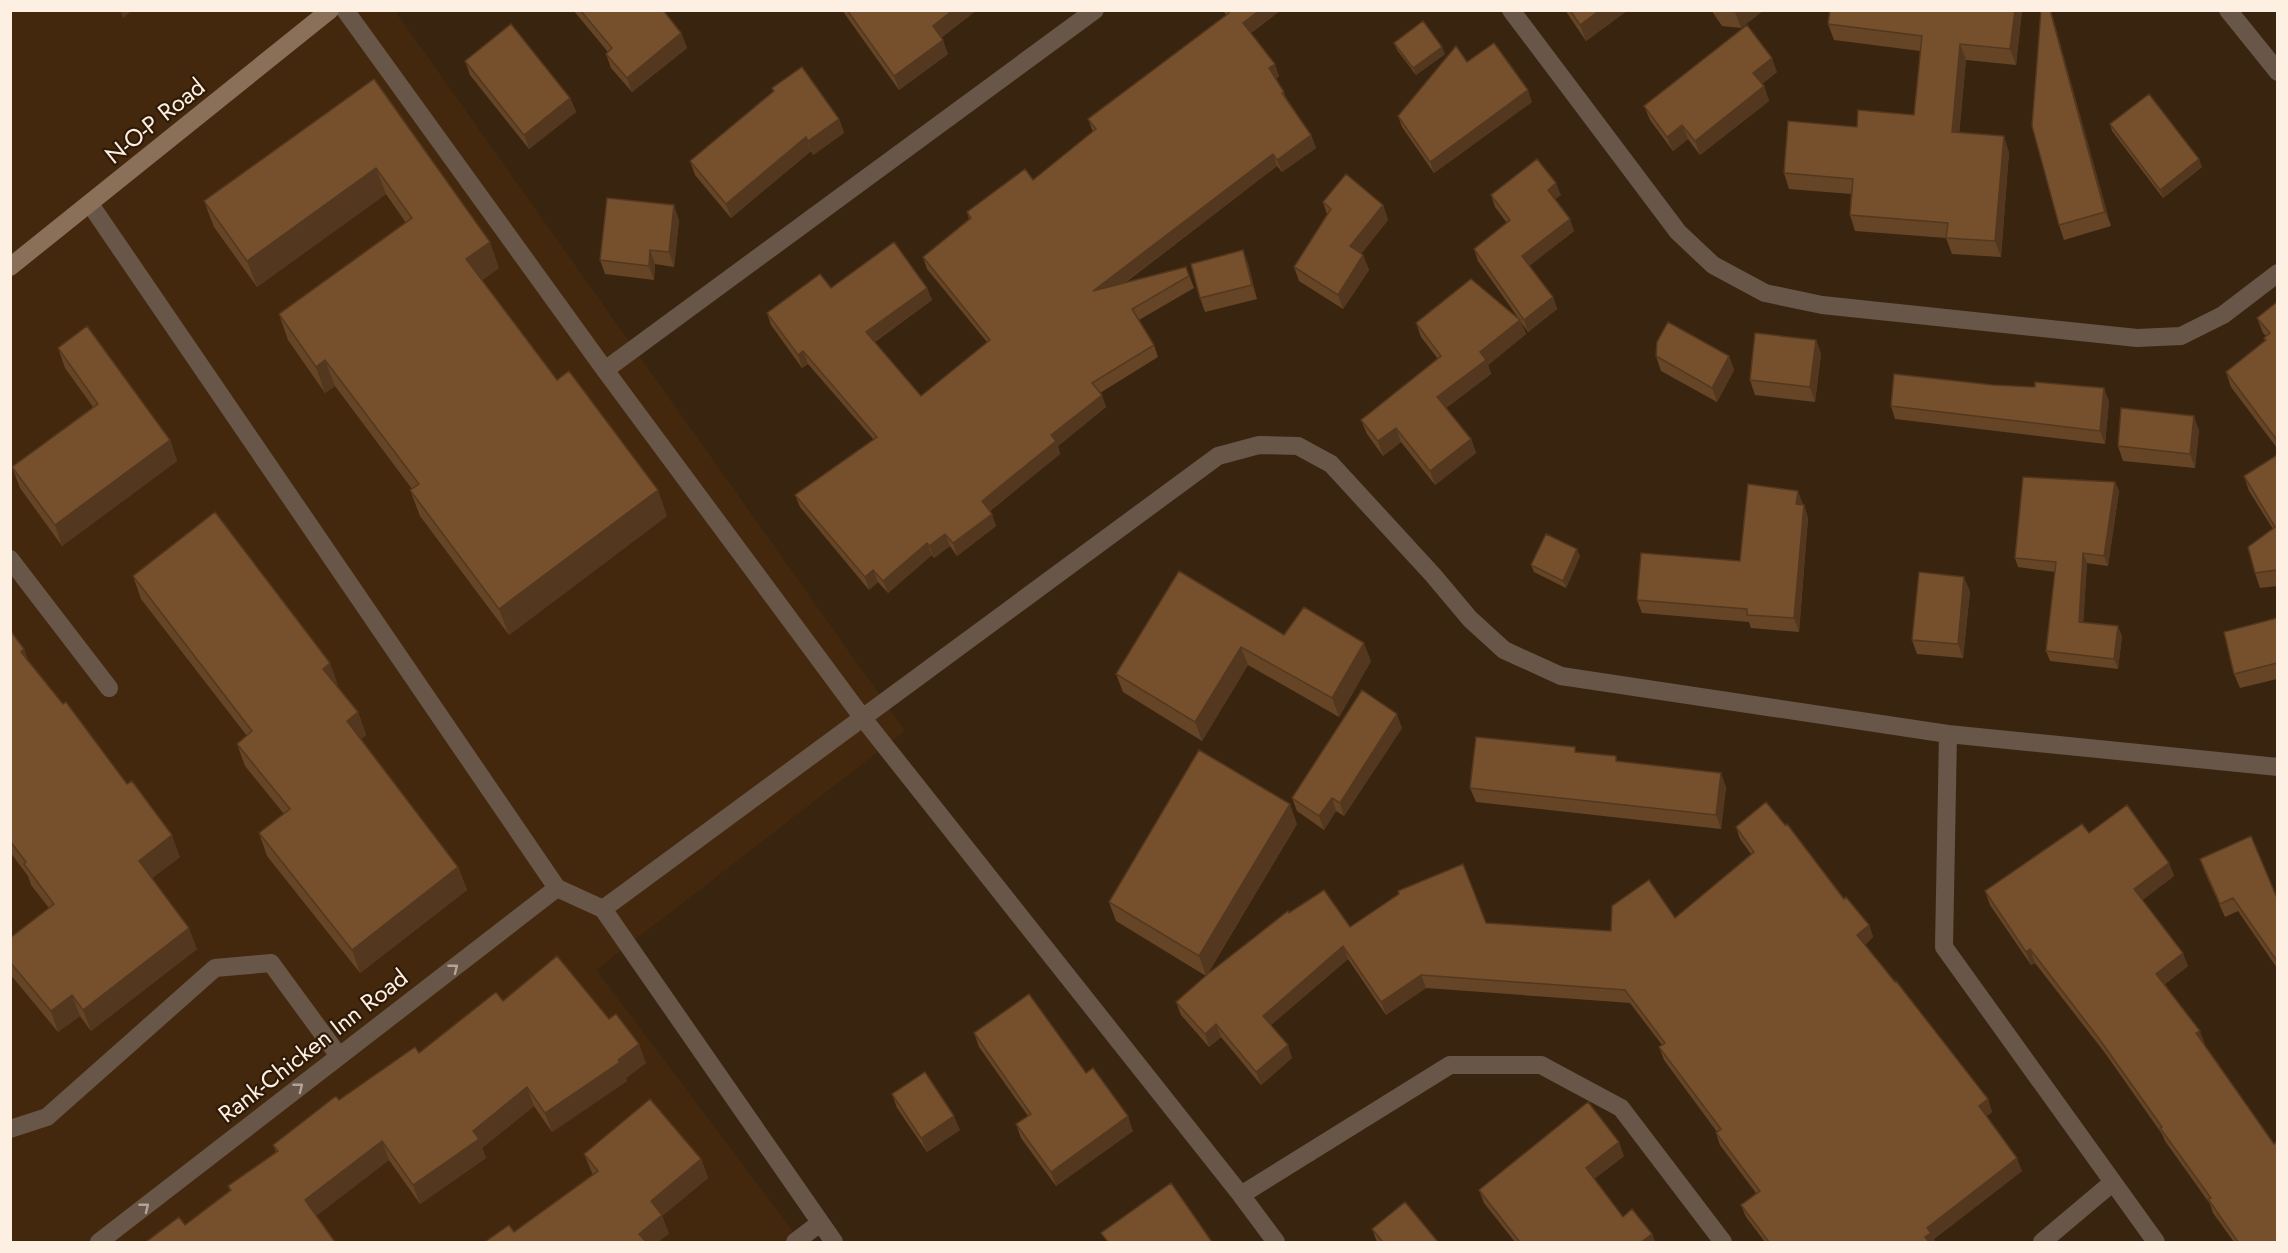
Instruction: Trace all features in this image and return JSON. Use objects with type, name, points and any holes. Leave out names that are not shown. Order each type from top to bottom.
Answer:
[{"type":"street","name":"N-O-P Road","points":[[10,267],[330,10]]},
{"type":"street","points":[[345,10],[605,370],[862,717],[1276,1242]]},
{"type":"street","points":[[605,370],[1095,10]]},
{"type":"street","points":[[1511,10],[1678,232],[1713,265],[1765,293],[1822,305],[2136,338],[2181,336],[2223,315],[2277,273]]},
{"type":"street","points":[[2228,10],[2277,72]]},
{"type":"street","points":[[90,204],[557,888],[603,909],[834,1242]]},
{"type":"street","points":[[603,909],[1218,456],[1260,445],[1298,447],[1330,464],[1433,575],[1470,619],[1504,650],[1561,676],[1948,734],[2277,767]]},
{"type":"street","points":[[10,559],[109,688]]},
{"type":"street","points":[[1948,734],[1944,946],[2156,1242]]},
{"type":"street","name":"Rank-Chicken Inn Road","points":[[99,1242],[557,888]]},
{"type":"street","points":[[10,1129],[47,1117],[215,968],[271,963],[339,1056]]},
{"type":"street","points":[[1241,1195],[1450,1065],[1541,1065],[1621,1108],[1723,1242]]},
{"type":"street","points":[[2042,1242],[2112,1183]]},
{"type":"street","points":[[795,1242],[820,1224]]},
{"type":"shaded area","points":[[10,11],[395,11],[905,731],[596,970],[801,1242],[11,1242]]},
{"type":"building","points":[[580,10],[663,10],[681,33],[627,78],[606,54],[612,48]]},
{"type":"building","points":[[847,10],[953,10],[933,26],[943,40],[894,76]]},
{"type":"building","points":[[1228,10],[1260,10],[1243,23],[1275,64],[1269,68],[1284,92],[1282,93],[1311,135],[1277,160],[1273,154],[1093,291],[1186,267],[1189,276],[1132,309],[1154,345],[1092,383],[1102,395],[1051,435],[1056,441],[982,501],[992,514],[953,543],[945,534],[929,546],[927,543],[883,581],[873,570],[865,577],[795,495],[877,437],[803,351],[798,355],[767,313],[820,274],[831,288],[894,242],[927,288],[866,332],[921,396],[990,340],[923,257],[971,218],[967,212],[1025,169],[1033,180],[1096,129],[1088,119],[1229,13]]},
{"type":"building","points":[[1570,10],[1600,10],[1580,25]]},
{"type":"building","points":[[1830,10],[2015,10],[2010,49],[1960,44],[1952,132],[2004,136],[1995,241],[1946,238],[1948,223],[1850,215],[1853,179],[1784,173],[1788,121],[1857,127],[1858,110],[1914,115],[1922,36],[1828,24]]},
{"type":"building","points":[[2041,10],[2050,10],[2105,212],[2059,225],[2032,126]]},
{"type":"building","points":[[1423,21],[1442,47],[1413,68],[1394,43]]},
{"type":"building","points":[[511,24],[570,98],[524,135],[465,61]]},
{"type":"building","points":[[1747,25],[1772,58],[1753,73],[1764,86],[1695,141],[1682,125],[1667,137],[1644,106]]},
{"type":"building","points":[[1494,43],[1528,90],[1430,162],[1398,116],[1456,46],[1467,62]]},
{"type":"building","points":[[802,67],[839,119],[808,141],[806,137],[726,204],[690,161],[774,91],[772,88]]},
{"type":"building","points":[[374,79],[490,242],[466,259],[557,380],[569,371],[658,490],[499,609],[410,490],[419,484],[325,360],[316,367],[279,314],[412,218],[376,168],[247,261],[204,201]]},
{"type":"building","points":[[2149,94],[2199,159],[2160,190],[2110,124]]},
{"type":"building","points":[[1537,159],[1556,183],[1548,190],[1570,219],[1522,256],[1553,297],[1524,320],[1474,249],[1510,220],[1491,195]]},
{"type":"building","points":[[1346,174],[1383,205],[1350,246],[1363,255],[1338,295],[1294,267],[1331,209],[1323,202]]},
{"type":"building","points":[[607,198],[674,205],[669,252],[650,250],[649,266],[600,260]]},
{"type":"building","points":[[1243,250],[1252,285],[1200,298],[1191,264]]},
{"type":"building","points":[[1471,279],[1520,320],[1480,352],[1486,360],[1437,397],[1471,439],[1430,471],[1396,428],[1378,441],[1361,420],[1441,356],[1416,323]]},
{"type":"building","points":[[2277,302],[2277,440],[2226,372],[2266,340],[2264,338],[2270,333],[2257,318]]},
{"type":"building","points":[[1668,322],[1729,356],[1712,388],[1656,356],[1657,342]]},
{"type":"building","points":[[87,326],[170,440],[55,525],[12,467],[98,404],[58,348]]},
{"type":"building","points":[[1755,333],[1816,340],[1810,387],[1750,380]]},
{"type":"building","points":[[1894,374],[1993,385],[2035,387],[2035,382],[2104,388],[2100,431],[1891,406]]},
{"type":"building","points":[[2121,408],[2194,416],[2190,454],[2118,446]]},
{"type":"building","points":[[2277,455],[2277,570],[2255,573],[2248,547],[2275,527],[2244,476]]},
{"type":"building","points":[[2023,477],[2115,482],[2104,556],[2083,553],[2079,622],[2118,626],[2114,659],[2046,651],[2056,562],[2015,558]]},
{"type":"building","points":[[1748,484],[1798,491],[1796,504],[1804,505],[1794,618],[1747,615],[1747,609],[1637,600],[1641,553],[1740,561]]},
{"type":"building","points":[[215,512],[330,663],[323,669],[358,712],[347,721],[458,867],[352,950],[259,833],[290,809],[237,744],[252,731],[133,576]]},
{"type":"building","points":[[1546,534],[1577,549],[1563,581],[1531,565]]},
{"type":"building","points":[[1179,571],[1284,635],[1304,607],[1364,643],[1332,698],[1241,647],[1195,722],[1116,674]]},
{"type":"building","points":[[1919,572],[1964,577],[1958,644],[1912,640]]},
{"type":"building","points":[[2277,618],[2277,663],[2234,674],[2224,632]]},
{"type":"building","points":[[10,630],[24,649],[21,652],[63,704],[66,702],[127,784],[132,781],[172,835],[139,861],[189,928],[83,1010],[72,995],[51,1011],[10,962],[10,938],[54,904],[10,841]]},
{"type":"building","points":[[1362,690],[1397,714],[1340,803],[1332,798],[1319,816],[1292,798]]},
{"type":"building","points":[[1476,737],[1575,747],[1575,752],[1616,756],[1616,761],[1721,773],[1716,815],[1470,788]]},
{"type":"building","points":[[1199,750],[1290,804],[1199,956],[1109,902]]},
{"type":"building","points":[[1766,802],[1785,825],[1787,824],[1844,899],[1846,897],[1869,925],[1857,935],[1988,1099],[1979,1106],[2017,1158],[1927,1228],[1931,1233],[1925,1237],[1929,1242],[1769,1242],[1741,1205],[1760,1191],[1716,1133],[1721,1129],[1659,1047],[1665,1043],[1625,990],[1421,975],[1381,1002],[1343,946],[1263,1016],[1288,1045],[1256,1072],[1216,1024],[1205,1034],[1176,1002],[1288,911],[1289,913],[1324,890],[1350,927],[1399,894],[1398,891],[1463,864],[1486,923],[1611,931],[1612,906],[1649,880],[1675,918],[1754,852],[1736,827]]},
{"type":"building","points":[[2127,805],[2169,863],[2134,889],[2183,953],[2156,974],[2200,1031],[2196,1033],[2274,1144],[2277,1141],[2277,1242],[2238,1242],[2208,1199],[2211,1198],[2100,1040],[2030,949],[2026,952],[1985,891],[2082,824],[2089,833]]},
{"type":"building","points":[[2251,836],[2277,898],[2277,961],[2233,898],[2220,904],[2200,859]]},
{"type":"building","points":[[557,956],[609,1019],[616,1014],[639,1044],[618,1060],[620,1062],[545,1113],[527,1087],[473,1131],[479,1139],[413,1185],[382,1141],[305,1200],[335,1242],[146,1242],[179,1217],[185,1225],[231,1190],[228,1186],[278,1151],[273,1145],[336,1096],[339,1100],[415,1047],[419,1053],[496,992],[503,1001]]},
{"type":"building","points":[[1029,994],[1086,1073],[1093,1068],[1128,1116],[1051,1172],[1016,1124],[1031,1114],[974,1033]]},
{"type":"building","points":[[925,1072],[954,1116],[921,1138],[892,1094]]},
{"type":"building","points":[[650,1099],[701,1159],[651,1201],[662,1215],[639,1234],[646,1242],[485,1242],[509,1225],[514,1232],[598,1171],[584,1154]]},
{"type":"building","points":[[1588,1102],[1619,1142],[1586,1168],[1623,1217],[1632,1209],[1652,1234],[1641,1242],[1517,1242],[1519,1241],[1479,1190]]},
{"type":"building","points":[[1171,1183],[1212,1242],[1108,1242],[1101,1233]]},
{"type":"building","points":[[1405,1202],[1438,1242],[1383,1242],[1372,1229]]}]
